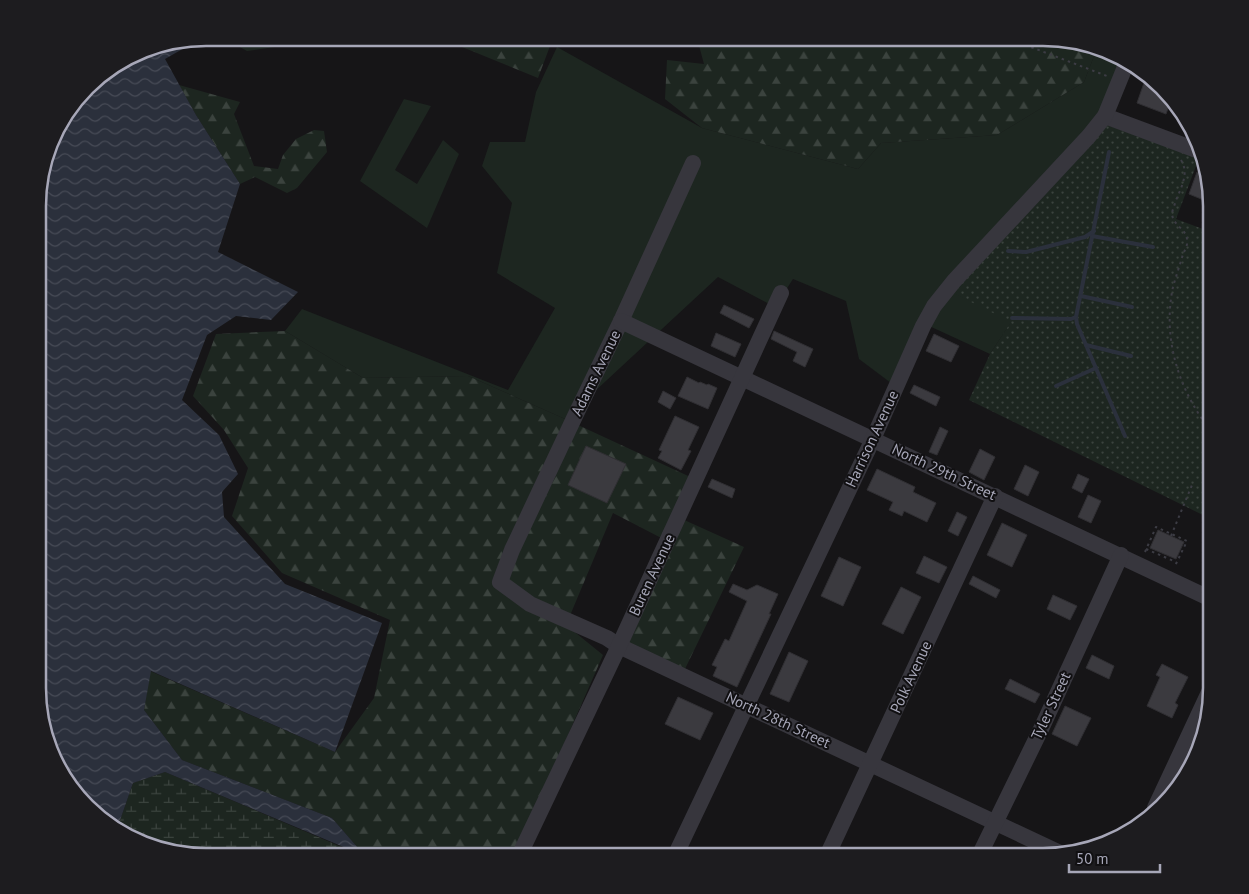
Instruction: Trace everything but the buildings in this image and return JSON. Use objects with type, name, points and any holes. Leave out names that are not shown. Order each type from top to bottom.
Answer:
[{"type":"street","name":"Harrison Avenue","points":[[679,848],[934,306],[954,281],[1089,136],[1105,116],[1124,69]]},
{"type":"street","points":[[1105,116],[1192,148]]},
{"type":"street","name":"Adams Avenue","points":[[500,582],[512,550],[693,164]]},
{"type":"street","name":"Buren Avenue","points":[[523,847],[619,646],[781,293]]},
{"type":"street","name":"North 29th Street","points":[[621,321],[1202,595]]},
{"type":"street","name":"Polk Avenue","points":[[831,848],[995,496]]},
{"type":"street","name":"Tyler Street","points":[[983,848],[1125,558]]},
{"type":"street","name":"North 28th Street","points":[[500,582],[530,604],[607,638],[619,646],[1049,847]]},
{"type":"street","points":[[1161,795],[1201,710]]},
{"type":"path","points":[[1031,47],[1104,75]]},
{"type":"path","points":[[1178,156],[1184,164],[1185,175],[1172,216],[1186,233],[1188,240],[1176,275],[1171,303],[1173,352],[1185,390],[1202,420]]},
{"type":"path","points":[[1171,535],[1192,485]]},
{"type":"path","points":[[1125,558],[1134,553],[1143,556],[1156,527],[1187,541],[1172,571]]},
{"type":"path","points":[[1146,548],[1177,562]]},
{"type":"green space","points":[[240,47],[274,47],[247,51]]},
{"type":"green space","points":[[462,47],[550,47],[538,78]]},
{"type":"green space","points":[[557,47],[702,128],[858,169],[881,143],[997,135],[1084,82],[1094,55],[1104,58],[1127,71],[1107,125],[954,293],[1012,321],[990,354],[927,325],[895,386],[859,359],[846,301],[793,279],[775,307],[718,277],[565,419],[468,376],[363,378],[285,331],[302,309],[508,390],[555,308],[497,273],[512,203],[482,166],[490,142],[525,142],[536,92]]},
{"type":"green space","points":[[699,47],[1053,47],[1074,49],[1094,55],[1084,82],[997,135],[881,143],[858,169],[702,128],[665,99],[667,60],[704,64]]},
{"type":"green space","points":[[179,85],[240,102],[234,114],[254,166],[278,169],[283,155],[296,139],[314,130],[324,131],[327,152],[297,188],[287,193],[255,177],[240,184]]},
{"type":"green space","points":[[404,99],[431,106],[395,170],[417,184],[443,140],[459,154],[427,228],[360,181]]},
{"type":"green space","points":[[1107,125],[1194,156],[1197,164],[1176,219],[1202,229],[1202,515],[969,400],[990,354],[1011,322],[953,293]]},
{"type":"green space","points":[[285,331],[363,378],[468,376],[699,481],[682,519],[744,547],[684,671],[623,643],[671,543],[613,513],[566,625],[603,655],[519,847],[357,847],[332,818],[182,760],[144,710],[150,671],[335,752],[374,698],[390,620],[282,573],[232,516],[248,468],[224,430],[193,396],[216,334]]},
{"type":"green space","points":[[165,772],[342,847],[196,847],[175,845],[145,836],[120,822],[133,783]]},
{"type":"water","points":[[184,48],[165,59],[196,115],[240,184],[218,252],[298,292],[271,320],[236,316],[207,335],[182,400],[219,435],[238,474],[222,492],[224,517],[285,584],[382,623],[335,752],[151,671],[144,710],[182,760],[332,818],[357,847],[344,847],[165,772],[133,783],[120,822],[93,801],[73,777],[58,749],[49,719],[47,698],[46,207],[52,165],[58,145],[79,109],[101,86],[117,73],[155,55]]},
{"type":"waterway","points":[[1109,152],[1076,317],[1077,324],[1125,436]]},
{"type":"waterway","points":[[1008,251],[1026,252],[1085,237],[1094,231]]},
{"type":"waterway","points":[[1092,236],[1153,247]]},
{"type":"waterway","points":[[1081,296],[1132,307]]},
{"type":"waterway","points":[[1012,318],[1071,319],[1076,317]]},
{"type":"waterway","points":[[1086,345],[1131,356]]},
{"type":"waterway","points":[[1056,386],[1096,368]]}]
